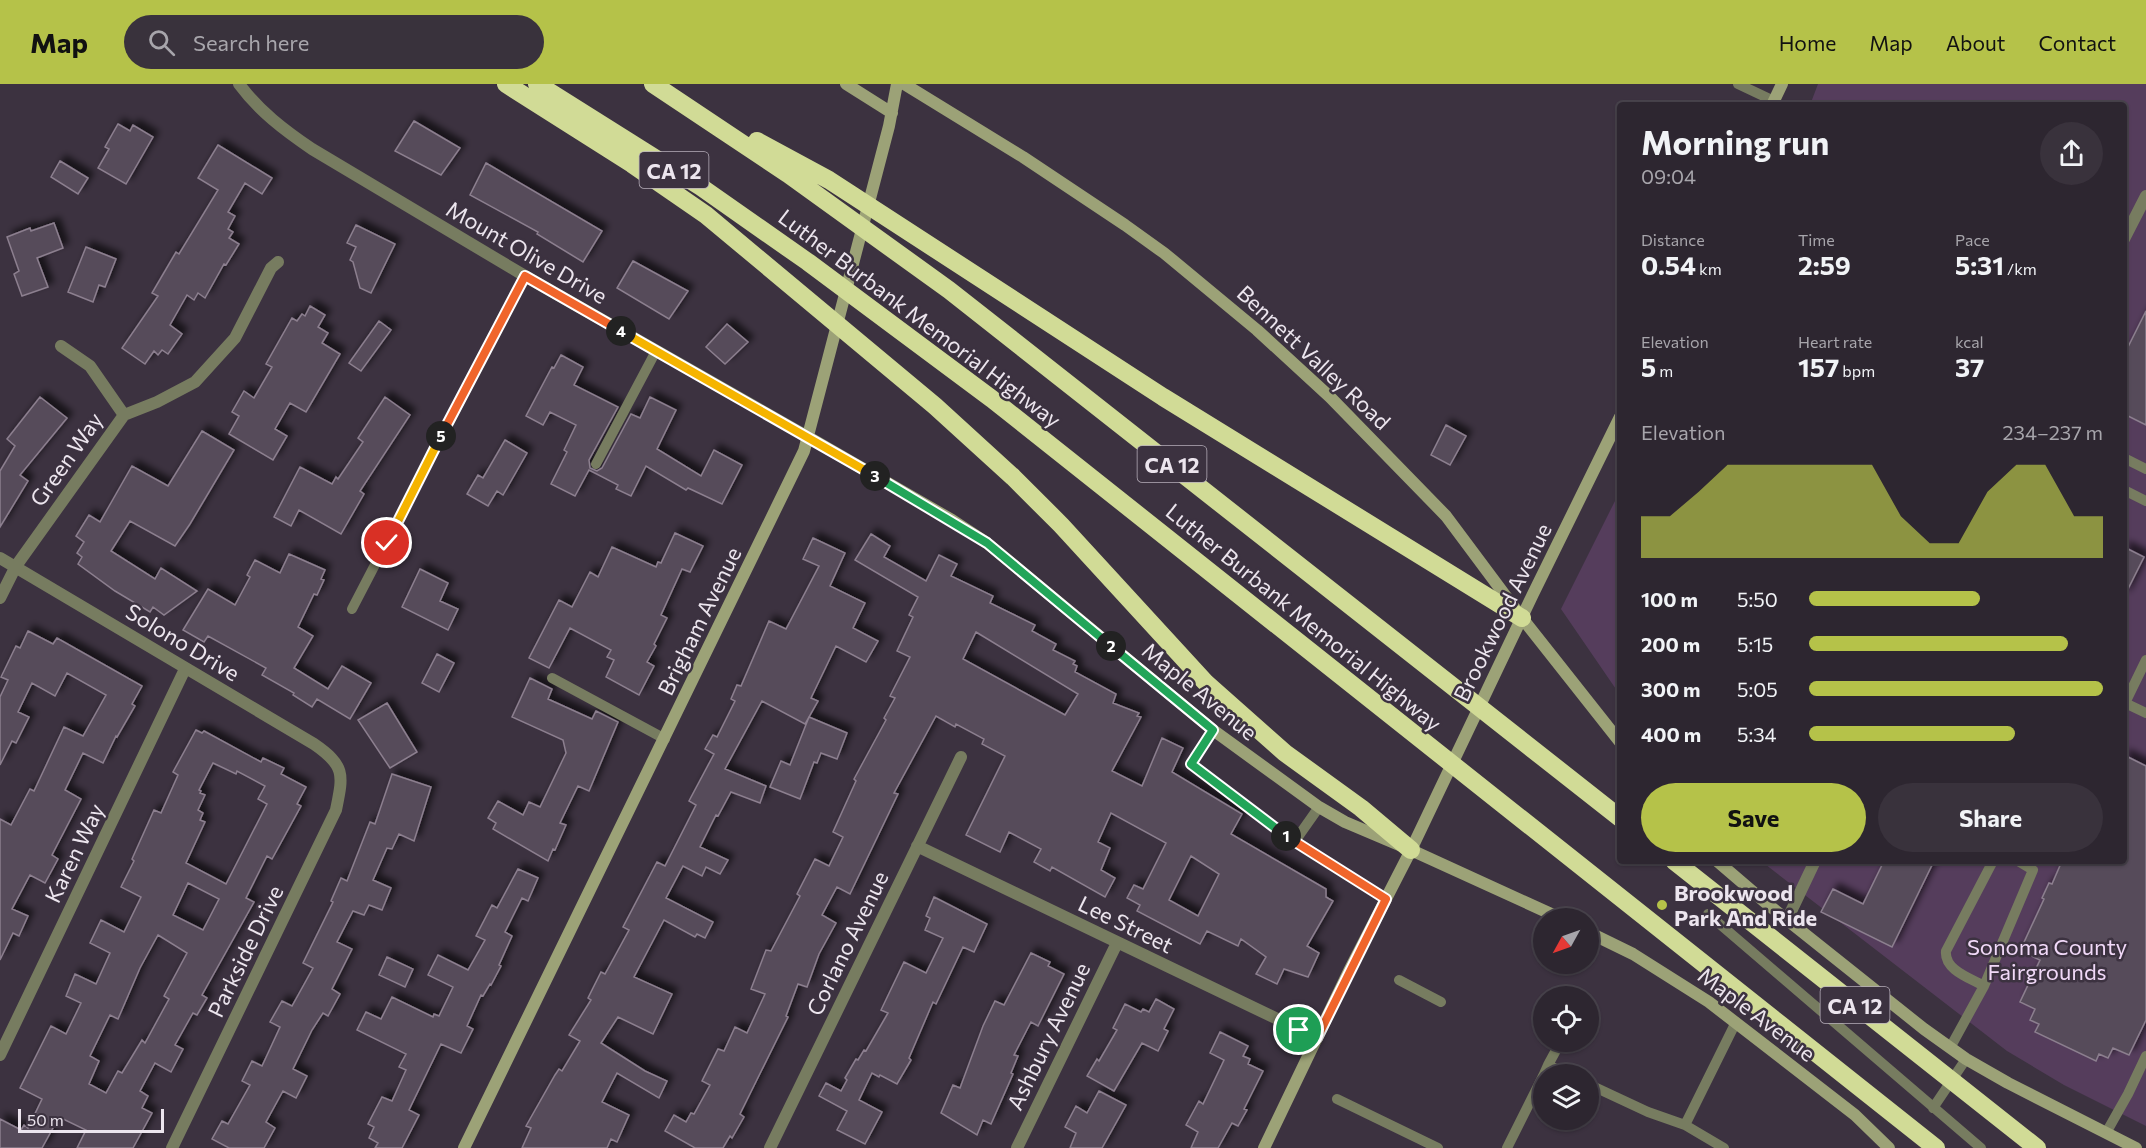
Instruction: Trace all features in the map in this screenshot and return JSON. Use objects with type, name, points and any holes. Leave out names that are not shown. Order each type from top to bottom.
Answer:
[{"type":"highway","points":[[506,84],[683,198],[962,429],[1033,496],[1085,550],[1186,663],[1239,714],[1285,753],[1360,808],[1411,850]]},
{"type":"highway","name":"Luther Burbank Memorial Highway","points":[[537,84],[701,187],[808,262],[992,399],[1936,1148]]},
{"type":"highway","points":[[654,84],[829,180],[1163,397],[1522,618]]},
{"type":"highway","name":"Luther Burbank Memorial Highway","points":[[654,84],[908,259],[1030,352],[1617,816]]},
{"type":"highway","name":"CA 12","points":[[1678,864],[2037,1148]]},
{"type":"street","name":"Mount Olive Drive","points":[[239,84],[253,102],[279,126],[312,149],[525,276],[808,437]]},
{"type":"street","points":[[846,84],[892,113]]},
{"type":"street","name":"Brigham Avenue","points":[[464,1148],[799,464],[892,113],[897,84]]},
{"type":"street","name":"Bennett Valley Road","points":[[904,84],[1023,157],[1117,219],[1164,253],[1244,318],[1330,397],[1446,516],[1486,566],[1522,618],[1617,738]]},
{"type":"street","points":[[1773,102],[1782,84]]},
{"type":"street","points":[[2127,233],[2146,196]]},
{"type":"street","name":"Green Way","points":[[0,598],[16,566],[124,415],[158,402],[195,382],[235,338],[271,268],[278,262]]},
{"type":"street","points":[[60,346],[90,366],[124,415]]},
{"type":"street","name":"Brookwood Avenue","points":[[1264,1148],[1617,424]]},
{"type":"street","name":"Maple Avenue","points":[[808,437],[952,520],[987,543],[1213,730],[1319,807],[1345,822],[1538,908]]},
{"type":"street","name":"Solono Drive","points":[[0,558],[314,744],[332,757],[340,768]]},
{"type":"street","name":"Karen Way","points":[[0,1055],[185,669]]},
{"type":"street","name":"Corlano Avenue","points":[[770,1148],[961,757]]},
{"type":"street","name":"Parkside Drive","points":[[172,1148],[336,810],[341,787],[340,768]]},
{"type":"street","name":"Lee Street","points":[[917,846],[1317,1038]]},
{"type":"street","points":[[1720,864],[1744,886],[1966,1059],[2106,1133],[2128,1147]]},
{"type":"street","points":[[1787,920],[1814,864]]},
{"type":"street","name":"Maple Avenue","points":[[1599,938],[1660,970],[1709,1002],[1855,1115],[1889,1148]]},
{"type":"street","name":"Ashbury Avenue","points":[[1017,1148],[1117,943]]},
{"type":"lane","points":[[1738,84],[1771,102]]},
{"type":"lane","points":[[352,609],[525,276]]},
{"type":"lane","points":[[596,464],[656,351]]},
{"type":"lane","points":[[2127,460],[2146,469]]},
{"type":"lane","points":[[2127,492],[2146,501]]},
{"type":"lane","points":[[2127,698],[2146,660]]},
{"type":"lane","points":[[552,678],[665,739]]},
{"type":"lane","points":[[2127,705],[2146,713]]},
{"type":"lane","points":[[1213,730],[1191,764],[1295,842],[1386,899]]},
{"type":"lane","points":[[1295,842],[1319,807]]},
{"type":"lane","points":[[1984,986],[1954,969],[1948,962],[1946,951],[1991,864]]},
{"type":"lane","points":[[1950,1047],[1984,986],[2036,866]]},
{"type":"lane","points":[[1708,914],[1981,1148]]},
{"type":"lane","points":[[1399,980],[1442,1002]]},
{"type":"lane","points":[[1685,1125],[1736,1022]]},
{"type":"lane","points":[[2106,1133],[2146,1056]]},
{"type":"lane","points":[[1933,1108],[1966,1059]]},
{"type":"lane","points":[[1599,1089],[1648,1112],[1685,1125],[1724,1148]]},
{"type":"lane","points":[[1507,1148],[1533,1095]]},
{"type":"lane","points":[[1337,1099],[1438,1148]]},
{"type":"green space","name":"Sonoma County Fairgrounds","points":[[1818,84],[2146,84],[2146,1126],[2064,1085],[2007,1051],[1765,864],[2127,864],[2127,102],[1811,102]]},
{"type":"green space","points":[[1617,497],[1617,691],[1561,609]]},
{"type":"building","points":[[414,121],[460,148],[441,175],[395,151]]},
{"type":"building","points":[[118,124],[130,131],[133,125],[153,137],[126,184],[98,168],[109,149],[105,147]]},
{"type":"building","points":[[218,145],[272,178],[262,194],[245,183],[228,212],[235,216],[228,229],[233,232],[229,238],[239,244],[226,265],[224,264],[205,298],[198,293],[194,300],[187,295],[170,325],[182,334],[168,354],[162,350],[158,355],[154,351],[145,364],[122,348],[158,296],[152,293],[176,252],[179,254],[218,190],[198,178]]},
{"type":"building","points":[[60,161],[88,178],[78,194],[51,177]]},
{"type":"building","points":[[486,163],[602,231],[583,262],[537,234],[538,232],[470,195]]},
{"type":"building","points":[[54,223],[63,248],[37,258],[48,287],[22,296],[14,274],[19,271],[7,237],[30,228],[31,231]]},
{"type":"building","points":[[356,225],[395,244],[371,293],[360,288],[353,262],[350,260],[356,247],[347,243]]},
{"type":"building","points":[[86,247],[116,259],[105,287],[99,285],[93,302],[68,292]]},
{"type":"building","points":[[633,261],[688,291],[669,319],[617,288]]},
{"type":"building","points":[[310,306],[325,315],[318,327],[328,333],[322,343],[340,354],[306,412],[290,403],[275,429],[287,436],[273,460],[229,434],[239,416],[232,412],[244,391],[254,398],[272,367],[266,364],[292,318],[297,321],[302,314],[305,316]]},
{"type":"building","points":[[2146,311],[2146,425],[2127,416],[2127,349]]},
{"type":"building","points":[[379,321],[391,330],[361,371],[349,363]]},
{"type":"building","points":[[727,324],[748,342],[725,364],[706,347]]},
{"type":"building","points":[[561,355],[583,367],[574,385],[618,407],[589,460],[590,468],[597,471],[602,468],[631,414],[640,418],[650,397],[676,410],[657,449],[701,476],[714,450],[742,465],[722,504],[688,488],[686,490],[646,466],[631,496],[616,489],[618,485],[589,470],[575,496],[551,484],[567,452],[564,450],[576,425],[550,412],[543,425],[526,416],[552,367],[554,368]]},
{"type":"building","points":[[40,397],[67,418],[20,475],[28,481],[0,527],[0,471],[15,446],[7,439]]},
{"type":"building","points":[[385,397],[410,415],[360,491],[364,494],[341,534],[299,510],[291,526],[274,517],[300,467],[332,484],[336,477],[338,479],[363,442],[358,438]]},
{"type":"building","points":[[1446,425],[1466,436],[1450,465],[1431,455]]},
{"type":"building","points":[[202,431],[234,450],[175,546],[130,521],[111,551],[155,579],[161,568],[197,591],[164,615],[153,607],[150,612],[115,591],[78,564],[82,557],[77,553],[84,542],[76,536],[89,515],[100,522],[132,466],[168,486]]},
{"type":"building","points":[[505,440],[527,453],[503,495],[497,491],[488,506],[467,494],[478,475],[483,478]]},
{"type":"building","points":[[675,533],[703,546],[690,572],[682,569],[661,615],[667,618],[647,662],[654,666],[639,695],[606,677],[614,660],[607,657],[611,650],[570,628],[549,668],[529,658],[559,600],[572,607],[590,572],[598,577],[612,547],[656,567],[658,562],[661,563]]},
{"type":"building","points":[[871,534],[890,546],[884,557],[926,581],[939,555],[957,564],[951,576],[993,596],[990,603],[1035,625],[1032,631],[1056,644],[1053,650],[1075,661],[1073,664],[1077,666],[1075,672],[1116,694],[1113,703],[1139,713],[1137,716],[1141,717],[1112,771],[1142,786],[1162,738],[1183,748],[1172,772],[1242,814],[1231,834],[1326,889],[1326,897],[1333,901],[1307,946],[1319,953],[1308,977],[1284,969],[1277,984],[1256,974],[1266,957],[1241,939],[1238,946],[1207,931],[1200,944],[1137,911],[1140,905],[1127,898],[1134,885],[1143,889],[1166,843],[1111,813],[1098,842],[1110,848],[1101,870],[1115,878],[1105,897],[1052,867],[1050,871],[1034,862],[1041,849],[1009,832],[1000,852],[966,835],[1005,756],[982,744],[984,739],[936,716],[894,793],[898,794],[850,894],[837,887],[822,915],[836,923],[819,954],[807,987],[798,984],[786,1016],[788,1017],[740,1114],[744,1117],[732,1138],[730,1136],[723,1148],[695,1148],[665,1131],[674,1115],[686,1122],[691,1113],[694,1114],[710,1085],[702,1081],[718,1049],[724,1051],[735,1027],[747,1033],[765,994],[751,989],[766,950],[771,951],[800,896],[797,894],[815,859],[829,866],[843,837],[833,832],[856,781],[854,779],[886,720],[884,718],[895,698],[890,696],[910,657],[897,651],[913,617],[909,615],[918,597],[855,560]],"holes":[[[976,632],[1078,694],[1065,715],[963,659]],[[1191,856],[1219,874],[1198,916],[1169,900]]]},
{"type":"building","points":[[813,538],[845,553],[830,586],[865,603],[853,628],[878,641],[866,662],[836,646],[811,698],[818,701],[805,724],[762,701],[725,769],[766,786],[760,803],[731,792],[700,847],[728,860],[720,874],[706,867],[702,876],[683,866],[666,898],[713,922],[705,938],[697,934],[695,937],[664,920],[634,977],[672,994],[653,1034],[618,1017],[601,1043],[645,1071],[667,1081],[659,1098],[617,1073],[602,1102],[629,1115],[617,1142],[611,1139],[607,1148],[522,1148],[531,1128],[526,1126],[555,1075],[559,1069],[562,1071],[580,1041],[569,1035],[591,1000],[588,998],[601,972],[605,974],[629,930],[623,927],[657,862],[665,866],[696,805],[689,801],[714,754],[705,749],[713,735],[717,737],[735,701],[731,699],[737,685],[741,686],[769,621],[786,629],[819,566],[803,559]]},
{"type":"building","points":[[2127,548],[2144,557],[2127,591]]},
{"type":"building","points":[[289,554],[325,570],[321,579],[324,580],[317,595],[314,594],[298,627],[313,636],[294,668],[328,689],[342,666],[371,683],[350,719],[317,699],[312,707],[293,695],[294,693],[262,675],[266,668],[208,636],[204,642],[183,630],[208,589],[235,605],[250,577],[247,575],[255,560],[280,573]]},
{"type":"building","points":[[420,569],[448,583],[440,601],[458,609],[448,630],[402,607]]},
{"type":"building","points":[[28,631],[53,644],[57,638],[142,686],[132,704],[135,706],[116,736],[103,763],[83,753],[65,790],[81,799],[52,855],[58,859],[45,883],[30,875],[12,909],[28,916],[19,936],[13,933],[0,960],[0,819],[11,825],[30,789],[34,791],[64,727],[83,736],[106,695],[67,673],[55,696],[32,683],[18,712],[29,717],[16,743],[12,741],[0,765],[0,697],[8,680],[1,677],[16,646],[20,648]]},
{"type":"building","points":[[437,654],[454,663],[439,692],[422,683]]},
{"type":"building","points":[[530,678],[552,689],[548,699],[592,719],[596,711],[618,722],[589,791],[578,786],[560,823],[566,825],[548,861],[493,829],[496,823],[488,818],[498,801],[523,815],[529,802],[540,807],[566,753],[563,740],[512,717]]},
{"type":"building","points":[[387,703],[417,752],[390,768],[358,720]]},
{"type":"building","points":[[809,717],[847,733],[837,759],[821,753],[817,763],[814,762],[800,799],[770,787],[781,761],[790,765]]},
{"type":"building","points":[[196,730],[202,733],[204,731],[261,762],[263,758],[284,768],[281,774],[306,787],[297,804],[301,806],[272,859],[267,856],[246,898],[254,902],[202,995],[207,998],[197,1015],[193,1013],[175,1045],[183,1049],[171,1072],[155,1063],[140,1091],[148,1096],[142,1108],[152,1113],[133,1148],[77,1148],[86,1130],[59,1117],[42,1148],[0,1148],[0,1119],[21,1130],[24,1125],[28,1128],[42,1099],[20,1088],[51,1026],[66,1034],[81,1003],[66,996],[75,974],[96,984],[110,953],[90,943],[101,920],[124,932],[141,897],[121,887],[154,810],[161,813],[178,775],[173,772]],"holes":[[[213,763],[236,774],[237,771],[265,786],[258,799],[267,804],[226,884],[186,863],[205,822],[200,820],[203,813],[198,810],[205,795],[199,790]],[[188,883],[219,899],[203,930],[173,915]],[[158,935],[187,953],[164,996],[169,999],[145,1043],[142,1040],[122,1073],[118,1071],[106,1093],[89,1084],[99,1061],[90,1056],[110,1015],[118,1019],[140,968]]]},
{"type":"building","points":[[2127,756],[2146,766],[2146,1020],[2129,1055],[2113,1048],[2108,1058],[2099,1054],[2096,1061],[2035,1032],[2039,1024],[2030,1020],[2035,1009],[2020,1002],[2040,960],[2020,951],[2049,883],[2052,884],[2061,864],[2127,864]]},
{"type":"building","points":[[392,774],[431,787],[414,841],[399,834],[392,849],[387,848],[373,880],[391,888],[382,910],[369,905],[364,915],[353,911],[337,942],[352,949],[332,989],[340,994],[328,1016],[323,1013],[312,1030],[293,1069],[307,1076],[296,1098],[283,1091],[266,1122],[275,1128],[264,1148],[229,1148],[212,1139],[222,1121],[228,1124],[250,1085],[242,1081],[252,1061],[262,1066],[280,1027],[270,1022],[282,1001],[292,1006],[313,968],[303,963],[333,902],[331,901],[341,878],[347,881],[370,822],[375,824]]},
{"type":"building","points":[[1883,864],[1933,864],[1892,947],[1821,912],[1833,889],[1863,904]]},
{"type":"building","points":[[518,869],[538,878],[528,901],[522,898],[505,932],[512,936],[499,965],[501,966],[491,985],[483,996],[481,995],[467,1026],[473,1029],[461,1053],[441,1044],[409,1110],[419,1115],[402,1148],[375,1148],[378,1143],[369,1138],[374,1127],[368,1124],[382,1097],[392,1101],[406,1070],[399,1067],[406,1054],[357,1030],[366,1012],[381,1019],[392,997],[433,1017],[434,1014],[439,1016],[453,987],[428,975],[438,955],[468,970],[485,940],[476,936],[492,905],[497,908]]},
{"type":"building","points":[[934,897],[987,924],[974,952],[963,947],[936,1004],[933,1002],[909,1058],[911,1060],[897,1084],[872,1073],[859,1100],[882,1112],[865,1144],[837,1130],[847,1111],[819,1096],[826,1083],[841,1091],[847,1080],[845,1078],[856,1059],[858,1060],[864,1050],[866,1051],[888,1013],[881,1010],[904,962],[926,973],[943,938],[925,930],[930,918],[926,916]]},
{"type":"building","points":[[1031,953],[1050,962],[1048,966],[1064,974],[1038,1026],[1031,1022],[1014,1055],[1018,1056],[1011,1073],[1013,1074],[991,1124],[983,1120],[977,1135],[941,1113],[953,1085],[960,1088],[983,1026],[995,1001],[1004,1005]]},
{"type":"building","points":[[387,957],[413,969],[405,987],[379,975]]},
{"type":"building","points":[[1156,999],[1174,1009],[1164,1029],[1168,1031],[1158,1051],[1142,1043],[1114,1091],[1087,1076],[1097,1059],[1099,1061],[1117,1030],[1113,1028],[1125,1004],[1141,1012],[1143,1009],[1149,1012]]},
{"type":"building","points":[[1220,1032],[1248,1046],[1243,1056],[1250,1059],[1248,1064],[1263,1071],[1238,1126],[1232,1123],[1218,1148],[1191,1148],[1198,1132],[1186,1125],[1199,1101],[1203,1104],[1224,1060],[1210,1053]]},
{"type":"building","points":[[1099,1091],[1126,1105],[1102,1148],[1070,1148],[1076,1133],[1065,1127],[1076,1106],[1087,1113]]},
{"type":"place","name":"Brookwood Park And Ride","points":[[1662,905]]},
{"type":"route","points":[[387,543],[525,276],[970,531],[1005,557],[1213,730],[1191,764],[1286,836],[1386,899],[1317,1038],[1299,1030]]}]
